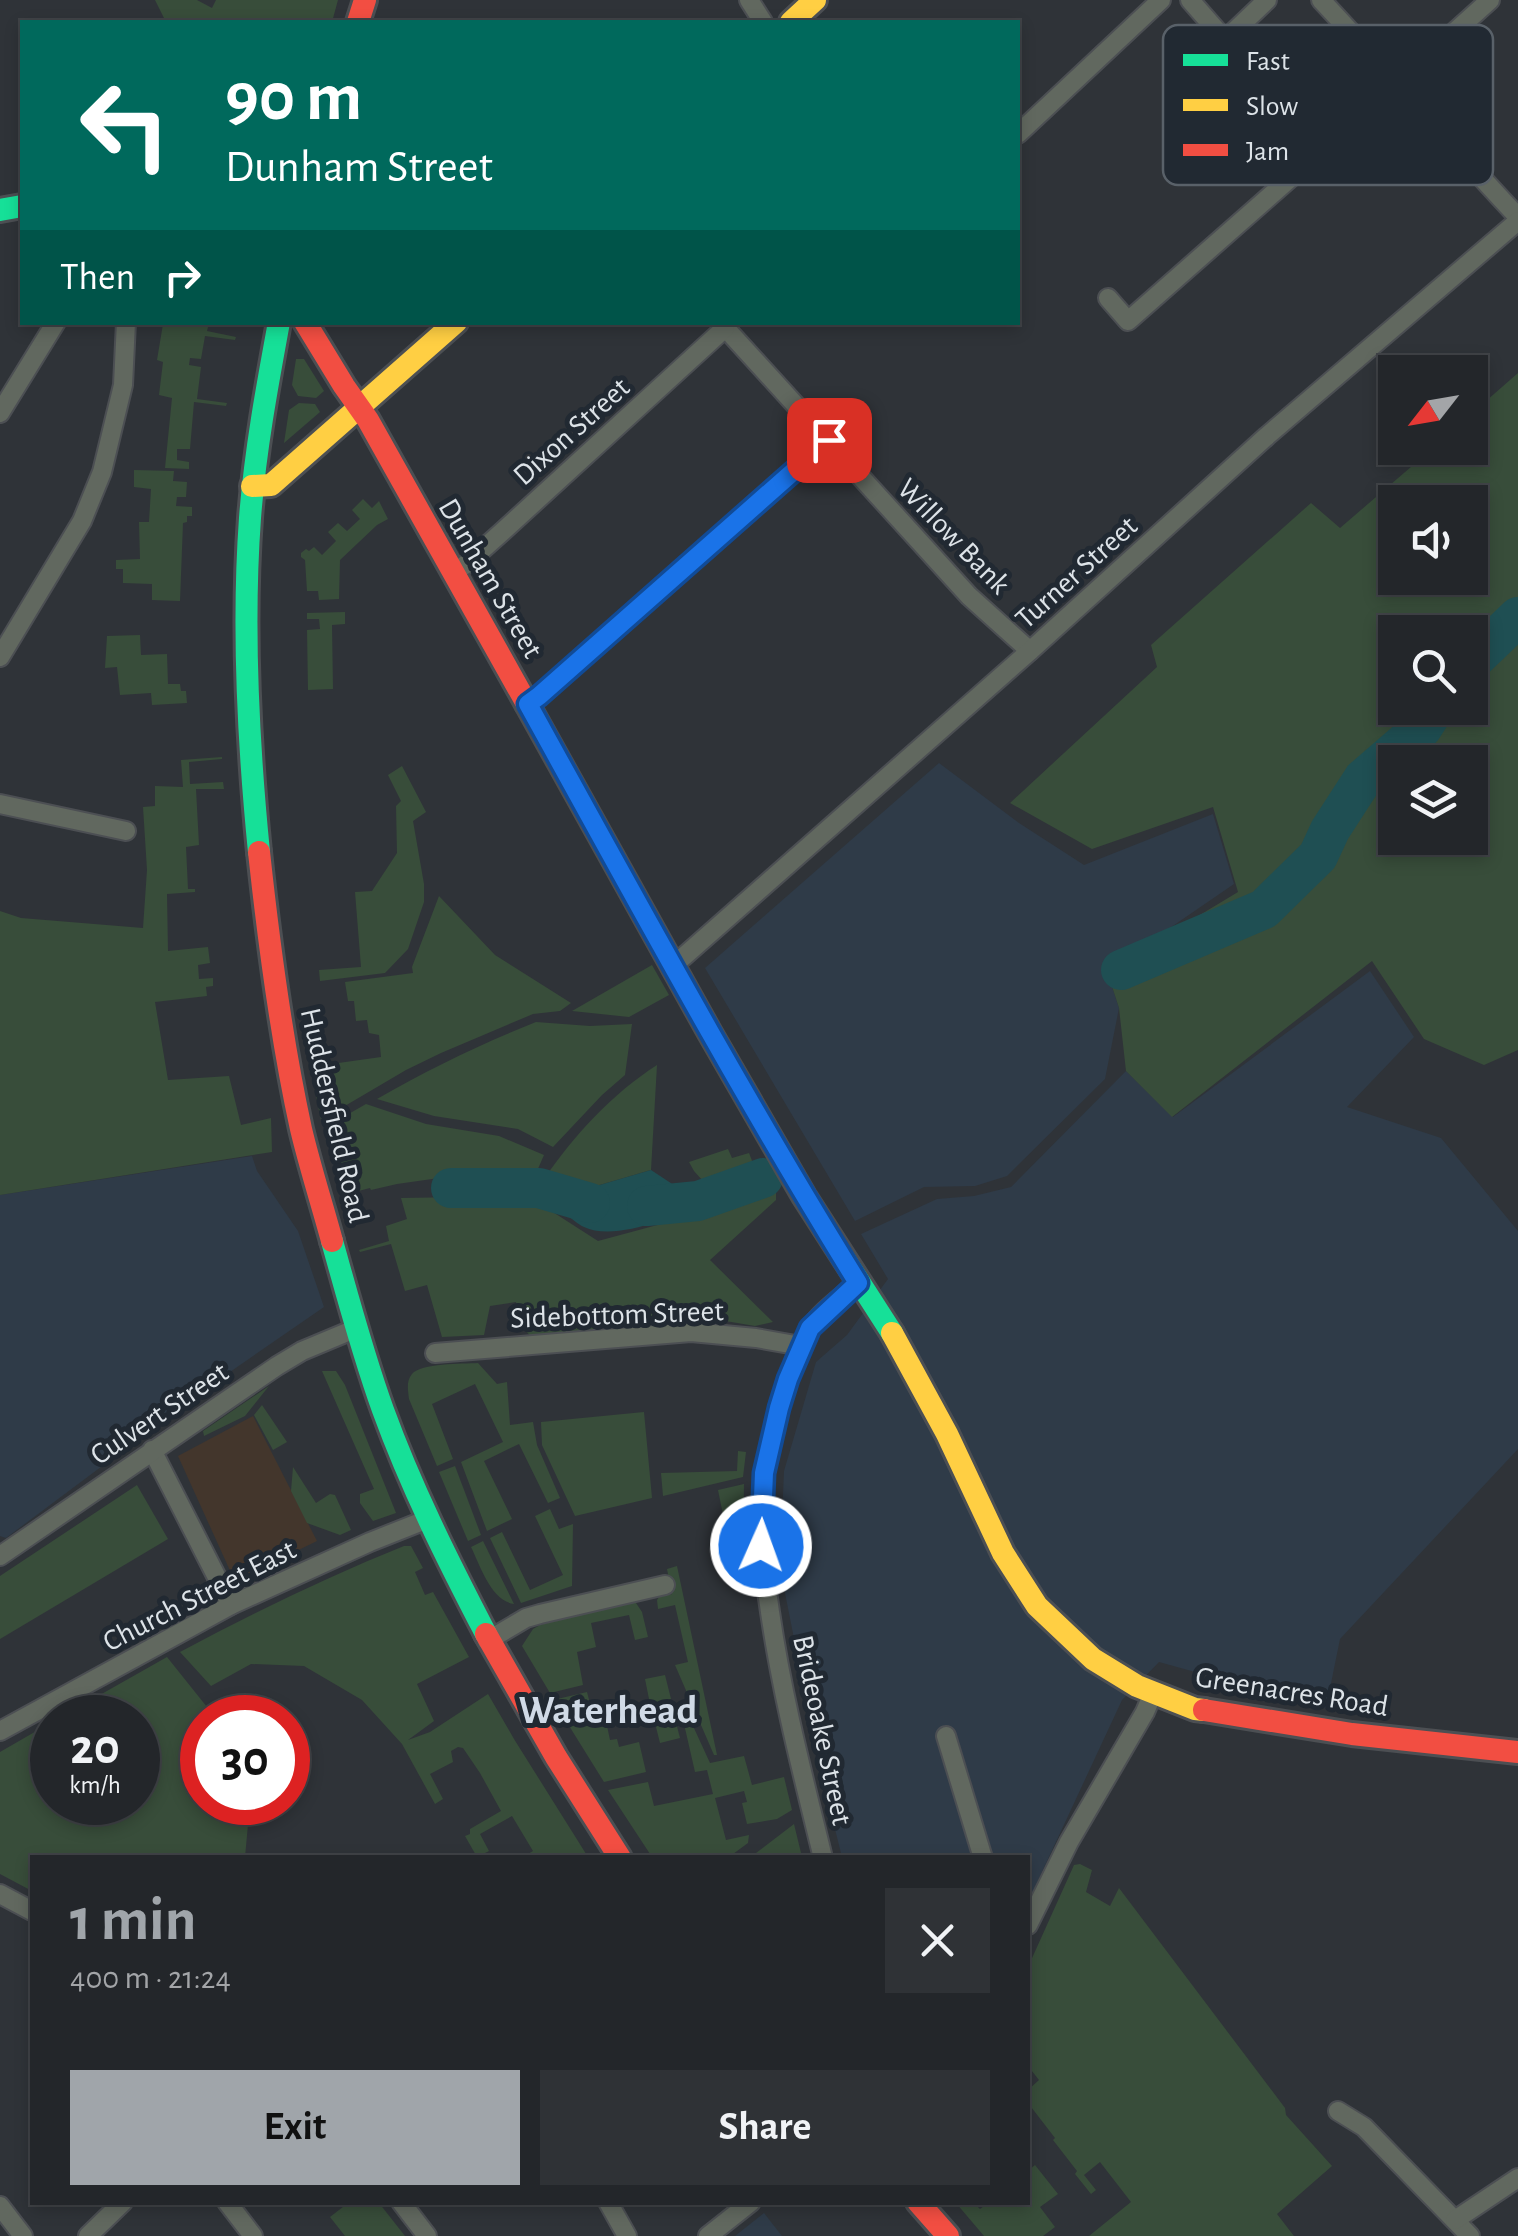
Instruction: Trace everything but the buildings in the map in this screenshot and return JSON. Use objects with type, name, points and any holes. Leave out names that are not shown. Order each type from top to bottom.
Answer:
[{"type":"street","points":[[792,20],[816,0]]},
{"type":"street","points":[[1020,132],[1161,0]]},
{"type":"street","points":[[1190,0],[1212,25]]},
{"type":"street","points":[[1241,25],[1267,0]]},
{"type":"street","points":[[1321,0],[1344,25]]},
{"type":"street","points":[[1462,25],[1490,0]]},
{"type":"street","points":[[1108,298],[1128,321],[1282,185]]},
{"type":"street","points":[[1487,185],[1518,219]]},
{"type":"street","name":"Turner Street","points":[[672,966],[1267,436],[1518,219]]},
{"type":"street","points":[[0,413],[54,325]]},
{"type":"street","points":[[0,657],[82,521],[102,472],[123,385],[126,325]]},
{"type":"street","name":"Huddersfield Road","points":[[278,325],[252,486],[247,635],[249,717],[270,942],[302,1130],[357,1328],[392,1434],[428,1519],[539,1733],[618,1855]]},
{"type":"street","name":"Dunham Street","points":[[307,325],[374,432],[672,966],[858,1283]]},
{"type":"street","points":[[252,486],[272,486],[453,325]]},
{"type":"street","name":"Willow Bank","points":[[723,326],[969,596],[1030,651]]},
{"type":"street","name":"Dixon Street","points":[[452,572],[490,543],[723,326]]},
{"type":"street","points":[[528,704],[829,440]]},
{"type":"street","points":[[0,804],[126,831]]},
{"type":"street","name":"Brideoake Street","points":[[822,1855],[774,1637],[761,1546],[764,1473],[779,1408],[801,1346],[810,1328],[858,1283]]},
{"type":"street","name":"Greenacres Road","points":[[858,1283],[904,1352],[1022,1585],[1059,1629],[1093,1659],[1153,1694],[1195,1709],[1371,1736],[1518,1752]]},
{"type":"street","name":"Culvert Street","points":[[0,1556],[302,1351],[357,1328]]},
{"type":"street","name":"Sidebottom Street","points":[[435,1353],[691,1332],[801,1346]]},
{"type":"street","points":[[152,1450],[231,1605]]},
{"type":"street","name":"Church Street East","points":[[0,1731],[231,1605],[428,1519]]},
{"type":"street","points":[[488,1641],[526,1618],[665,1585]]},
{"type":"street","points":[[1030,1922],[1153,1694]]},
{"type":"street","points":[[946,1736],[982,1855]]},
{"type":"street","points":[[0,1894],[30,1910]]},
{"type":"street","points":[[1338,2111],[1364,2128],[1470,2236]]},
{"type":"street","points":[[1455,2220],[1518,2178]]},
{"type":"street","points":[[88,2236],[120,2205]]},
{"type":"street","points":[[228,2205],[252,2236]]},
{"type":"street","points":[[403,2205],[427,2236]]},
{"type":"street","points":[[610,2205],[627,2236]]},
{"type":"street","points":[[708,2236],[747,2205]]},
{"type":"street","points":[[921,2205],[948,2236]]},
{"type":"street","points":[[0,2206],[24,2236]]},
{"type":"shaded area","points":[[939,763],[1019,823],[1084,865],[1213,814],[1234,884],[1107,971],[1119,1008],[1105,1079],[1007,1176],[975,1186],[924,1187],[855,1221],[705,968]]},
{"type":"shaded area","points":[[1370,971],[1414,1037],[1347,1107],[1441,1138],[1518,1231],[1518,1449],[1340,1639],[1326,1708],[1159,1662],[1122,1700],[1030,1898],[1030,1855],[842,1855],[820,1769],[780,1568],[784,1471],[816,1362],[847,1335],[888,1279],[861,1234],[937,1199],[1011,1187],[1126,1071],[1173,1117]]},
{"type":"shaded area","points":[[252,1156],[257,1171],[298,1231],[324,1307],[201,1392],[6,1538],[0,1536],[0,1195]]},
{"type":"shaded area","points":[[253,1416],[317,1541],[237,1580],[178,1456]]},
{"type":"shaded area","points":[[764,2213],[782,2236],[735,2236]]},
{"type":"green space","points":[[155,0],[197,0],[212,8],[216,0],[338,0],[333,20],[165,20]]},
{"type":"green space","points":[[163,325],[208,325],[207,331],[236,337],[235,340],[205,336],[201,359],[190,358],[189,365],[201,367],[197,399],[227,403],[226,406],[194,402],[190,449],[177,449],[177,460],[189,462],[189,469],[165,468],[172,398],[159,395],[163,362],[157,360]]},
{"type":"green space","points":[[296,359],[304,359],[324,391],[316,398],[298,396],[292,385]]},
{"type":"green space","points":[[1518,373],[1518,1050],[1484,1065],[1424,1039],[1372,961],[1172,1117],[1126,1071],[1119,1008],[1107,971],[1238,892],[1213,807],[1092,849],[1010,803],[1157,667],[1151,645],[1311,503],[1340,528],[1378,495],[1378,595],[1488,595],[1488,485],[1390,485],[1413,465],[1488,465],[1488,399]]},
{"type":"green space","points":[[299,403],[315,404],[320,412],[284,443],[289,410]]},
{"type":"green space","points":[[134,470],[174,471],[173,481],[187,482],[186,497],[177,497],[176,506],[192,507],[192,516],[187,516],[183,523],[180,601],[152,600],[152,584],[123,583],[123,569],[116,569],[116,560],[140,559],[139,522],[149,522],[151,489],[134,487]]},
{"type":"green space","points":[[363,499],[372,508],[379,501],[388,519],[340,560],[339,599],[319,600],[318,591],[307,591],[301,553],[314,547],[322,555],[336,541],[328,532],[338,523],[347,531],[360,519],[352,510]]},
{"type":"green space","points":[[345,612],[345,624],[332,625],[333,689],[308,690],[307,630],[320,629],[319,619],[307,619],[307,613]]},
{"type":"green space","points":[[140,635],[141,655],[167,654],[168,684],[180,684],[181,691],[186,691],[187,703],[152,705],[151,693],[120,695],[117,667],[105,668],[107,636]]},
{"type":"green space","points":[[222,757],[189,762],[190,784],[223,782],[224,789],[196,789],[199,845],[186,847],[188,889],[195,892],[167,894],[168,951],[208,947],[210,963],[198,965],[199,979],[213,978],[213,986],[206,987],[207,996],[155,1002],[168,1080],[229,1076],[241,1125],[271,1118],[272,1152],[0,1195],[0,911],[21,918],[143,928],[147,870],[143,807],[155,806],[155,786],[183,787],[181,760]]},
{"type":"green space","points":[[402,766],[426,812],[413,821],[424,902],[408,949],[385,973],[320,981],[319,970],[361,967],[355,892],[372,891],[397,853],[396,806],[401,801],[388,775]]},
{"type":"green space","points":[[439,896],[495,955],[571,1003],[560,1011],[533,1014],[441,1053],[321,1120],[310,1067],[381,1057],[379,1035],[369,1033],[367,1020],[356,1021],[354,1001],[348,1001],[345,982],[413,973]]},
{"type":"green space","points":[[652,965],[669,995],[629,1017],[572,1011]]},
{"type":"green space","points":[[536,1022],[632,1024],[625,1075],[553,1147],[518,1129],[434,1116],[377,1099],[455,1058]]},
{"type":"green space","points":[[657,1065],[651,1170],[569,1194],[544,1179],[595,1116]]},
{"type":"green space","points":[[366,1104],[426,1124],[499,1136],[544,1155],[534,1178],[467,1174],[343,1195],[324,1128]]},
{"type":"green space","points":[[728,1149],[732,1158],[749,1153],[758,1176],[712,1191],[689,1162]]},
{"type":"green space","points":[[770,1183],[776,1200],[710,1260],[773,1322],[755,1326],[696,1316],[532,1337],[521,1327],[516,1302],[490,1306],[484,1335],[442,1337],[427,1285],[405,1291],[391,1244],[359,1250],[389,1241],[386,1226],[407,1219],[401,1198],[523,1196],[598,1241],[687,1217]]},
{"type":"green space","points":[[478,1363],[497,1384],[507,1382],[510,1425],[533,1422],[537,1445],[560,1498],[548,1503],[519,1444],[484,1461],[512,1519],[487,1531],[461,1462],[503,1442],[475,1384],[432,1404],[453,1459],[437,1466],[408,1389],[410,1377],[417,1370]]},
{"type":"green space","points":[[322,1371],[336,1371],[396,1513],[373,1521],[360,1503],[360,1494],[374,1489]]},
{"type":"green space","points":[[269,1386],[245,1416],[204,1436],[203,1431]]},
{"type":"green space","points":[[262,1405],[287,1442],[273,1450],[254,1415]]},
{"type":"green space","points":[[644,1412],[652,1498],[575,1516],[542,1445],[541,1422]]},
{"type":"green space","points":[[738,1451],[746,1452],[743,1477],[663,1496],[661,1473],[737,1471]]},
{"type":"green space","points":[[455,1466],[481,1535],[468,1541],[439,1472]]},
{"type":"green space","points":[[293,1467],[316,1503],[335,1495],[351,1530],[340,1535],[307,1523],[291,1491]]},
{"type":"green space","points":[[744,1484],[743,1543],[729,1544],[718,1490]]},
{"type":"green space","points":[[137,1485],[168,1539],[0,1639],[0,1576]]},
{"type":"green space","points":[[550,1509],[559,1529],[573,1524],[572,1586],[521,1603],[490,1538],[502,1532],[530,1590],[563,1575],[535,1516]]},
{"type":"green space","points":[[483,1541],[514,1604],[499,1596],[482,1572],[471,1547]]},
{"type":"green space","points":[[411,1546],[423,1568],[415,1572],[425,1595],[433,1592],[469,1657],[417,1684],[434,1721],[408,1740],[430,1732],[488,1694],[587,1855],[526,1855],[533,1851],[512,1816],[480,1834],[489,1851],[476,1855],[465,1836],[501,1811],[463,1748],[451,1751],[453,1762],[430,1774],[443,1799],[435,1804],[402,1744],[362,1700],[304,1666],[251,1664],[211,1686],[180,1652],[347,1570]]},
{"type":"green space","points":[[677,1566],[717,1755],[675,1665],[688,1662],[675,1605],[658,1609],[659,1597],[672,1594],[667,1569]]},
{"type":"green space","points":[[636,1603],[642,1612],[648,1637],[635,1640],[629,1615],[591,1623],[596,1647],[577,1652],[583,1685],[550,1693],[522,1646],[533,1629]]},
{"type":"green space","points":[[167,1657],[197,1695],[180,1695],[180,1825],[248,1825],[245,1855],[30,1855],[30,1890],[0,1874],[0,1752],[30,1735],[30,1825],[160,1825],[160,1695],[100,1695]]},
{"type":"green space","points":[[665,1675],[671,1699],[650,1704],[645,1679]]},
{"type":"green space","points":[[587,1692],[595,1723],[606,1721],[610,1740],[617,1739],[619,1747],[639,1742],[646,1772],[604,1782],[553,1700]]},
{"type":"green space","points":[[679,1702],[710,1763],[744,1756],[752,1785],[784,1777],[792,1810],[777,1819],[747,1824],[742,1803],[747,1802],[744,1791],[715,1798],[726,1840],[749,1835],[748,1843],[734,1855],[651,1855],[608,1790],[648,1782],[654,1806],[713,1794],[707,1770],[695,1772]]},
{"type":"green space","points":[[672,1707],[680,1738],[660,1743],[652,1711]]},
{"type":"green space","points":[[794,1824],[802,1855],[753,1855]]},
{"type":"green space","points":[[1074,1865],[1092,1870],[1086,1892],[1110,1906],[1119,1888],[1285,2108],[1286,2115],[1332,2166],[1277,2214],[1294,2236],[1089,2236],[1131,2202],[1100,2162],[1084,2175],[1096,2190],[1091,2194],[1030,2106],[1030,2088],[1039,2080],[1030,2069],[1030,1963]]},
{"type":"green space","points":[[1035,2165],[1058,2194],[1040,2207],[1055,2227],[1043,2236],[984,2236],[958,2205],[976,2205],[980,2209],[985,2205],[1030,2205],[1030,2169]]},
{"type":"green space","points":[[345,2205],[381,2205],[405,2236],[345,2236],[330,2217]]},
{"type":"water","points":[[651,1170],[698,1201],[643,1226],[596,1231],[536,1196],[544,1179],[569,1194]]},
{"type":"waterway","points":[[1488,646],[1518,617]]},
{"type":"waterway","points":[[1121,970],[1264,909],[1318,856],[1363,779],[1424,725]]},
{"type":"waterway","points":[[647,1206],[698,1201],[763,1178]]},
{"type":"waterway","points":[[451,1188],[539,1188],[590,1203]]},
{"type":"traffic: fast","points":[[0,210],[20,206]]},
{"type":"traffic: fast","points":[[259,852],[247,685],[246,601],[255,469],[278,325]]},
{"type":"traffic: fast","points":[[527,704],[804,1196],[892,1333]]},
{"type":"traffic: fast","points":[[332,1241],[394,1439],[486,1634]]},
{"type":"traffic: slow","points":[[793,20],[815,0]]},
{"type":"traffic: slow","points":[[252,486],[271,485],[453,325]]},
{"type":"traffic: slow","points":[[892,1333],[947,1434],[1003,1553],[1037,1606],[1093,1659],[1137,1686],[1204,1710]]},
{"type":"traffic: jam","points":[[359,20],[365,0]]},
{"type":"traffic: jam","points":[[307,325],[368,420],[527,704]]},
{"type":"traffic: jam","points":[[259,852],[287,1060],[332,1241]]},
{"type":"traffic: jam","points":[[486,1634],[556,1757],[618,1855]]},
{"type":"traffic: jam","points":[[1204,1710],[1352,1734],[1518,1752]]},
{"type":"traffic: jam","points":[[921,2205],[948,2236]]},
{"type":"district","name":"Waterhead","points":[[608,1709]]},
{"type":"route","points":[[761,1546],[764,1473],[788,1379],[810,1328],[858,1283],[710,1034],[528,704],[829,440]]}]
